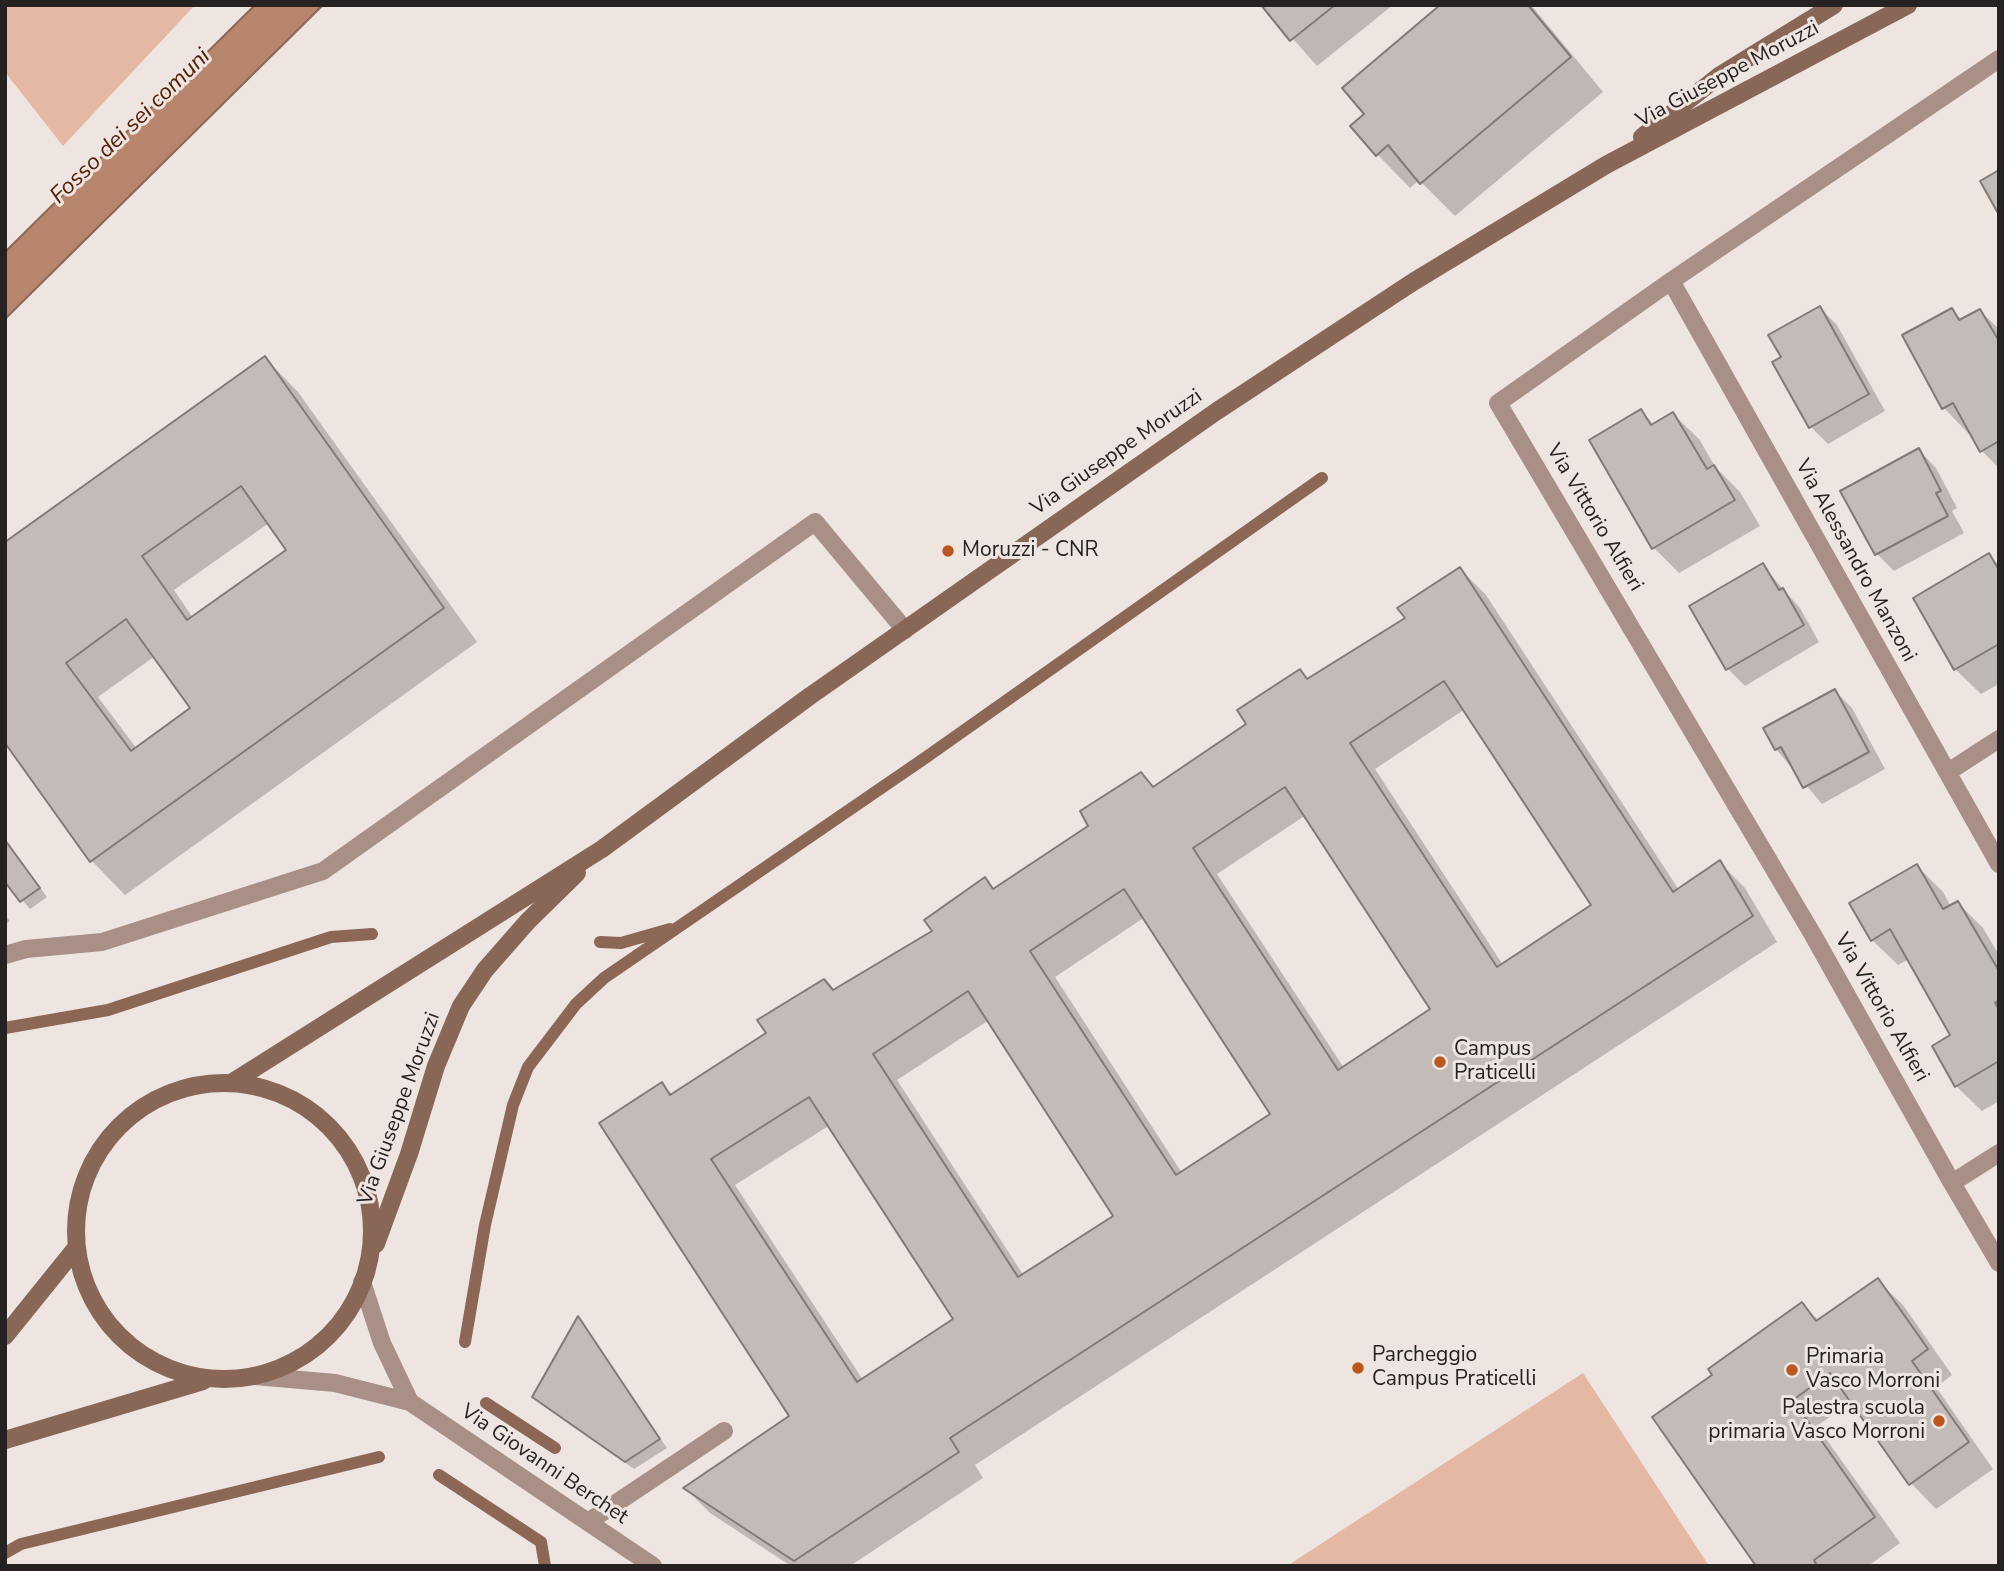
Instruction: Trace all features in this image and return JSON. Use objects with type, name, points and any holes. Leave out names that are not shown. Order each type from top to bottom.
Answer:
[{"type":"main road","name":"Via Giuseppe Moruzzi","points":[[1606,165],[1719,76],[1834,5]]},
{"type":"main road","name":"Via Giuseppe Moruzzi","points":[[231,1083],[602,849],[810,696],[1217,411],[1413,282],[1606,165],[1908,5]]},
{"type":"main road","name":"Via Giuseppe Moruzzi","points":[[365,1275],[409,1154],[436,1066],[461,1006],[485,970],[528,921],[602,849]]},
{"type":"main road","points":[[5,1440],[208,1379],[255,1376],[280,1368],[316,1347],[348,1311],[365,1275],[372,1231],[362,1177],[343,1143],[328,1126],[298,1102],[262,1088],[231,1083],[199,1085],[162,1097],[127,1119],[99,1150],[83,1184],[78,1206],[76,1248],[86,1286],[94,1303],[119,1337],[134,1350],[169,1370],[208,1379]]},
{"type":"main road","points":[[5,1336],[76,1248]]},
{"type":"street","name":"Via Vittorio Alfieri","points":[[1952,1183],[1813,935],[1498,403],[1671,282],[1999,60]]},
{"type":"street","name":"Via Alessandro Manzoni","points":[[1671,282],[1999,864]]},
{"type":"street","points":[[5,955],[26,949],[102,942],[323,871],[815,522],[905,630]]},
{"type":"street","points":[[1948,772],[1999,739]]},
{"type":"street","points":[[1999,1153],[1952,1183],[1999,1263]]},
{"type":"street","points":[[365,1275],[382,1343],[410,1402]]},
{"type":"street","name":"Via Giovanni Berchet","points":[[255,1376],[335,1383],[410,1402],[653,1566]]},
{"type":"street","points":[[588,1522],[724,1431]]},
{"type":"shaded area","points":[[5,5],[195,5],[63,146],[5,72]]},
{"type":"shaded area","points":[[255,5],[323,5],[5,319],[5,252]]},
{"type":"shaded area","points":[[1583,1373],[1709,1566],[1287,1566],[1313,1549]]},
{"type":"building","points":[[1261,5],[1335,5],[1290,41]]},
{"type":"building","points":[[1440,5],[1528,5],[1571,57],[1420,184],[1388,145],[1376,156],[1350,126],[1364,114],[1342,88]]},
{"type":"building","points":[[1999,170],[1999,215],[1980,181]]},
{"type":"building","points":[[1820,306],[1869,394],[1809,428],[1772,362],[1781,357],[1768,335]]},
{"type":"building","points":[[1952,308],[1959,320],[1980,309],[1999,341],[1999,441],[1980,452],[1953,403],[1942,409],[1902,335]]},
{"type":"building","points":[[265,356],[444,608],[90,862],[5,743],[5,542]],"holes":[[[241,486],[286,550],[187,620],[142,556]],[[126,619],[190,708],[131,751],[66,663]]]},
{"type":"building","points":[[1641,409],[1651,425],[1673,412],[1707,469],[1714,465],[1735,500],[1652,549],[1589,440]]},
{"type":"building","points":[[1919,448],[1941,491],[1936,493],[1948,516],[1875,555],[1840,491]]},
{"type":"building","points":[[1989,553],[1999,570],[1999,644],[1954,670],[1913,598]]},
{"type":"building","points":[[1763,563],[1779,590],[1783,588],[1804,625],[1726,670],[1689,606]]},
{"type":"building","name":"Campus Praticelli","points":[[1460,567],[1673,892],[1720,860],[1753,916],[950,1438],[959,1452],[794,1561],[683,1488],[789,1416],[599,1123],[662,1082],[670,1095],[766,1033],[757,1020],[824,979],[833,990],[932,931],[924,920],[985,877],[993,889],[1088,826],[1080,811],[1141,772],[1153,787],[1246,724],[1237,710],[1300,669],[1307,679],[1405,618],[1397,608]],"holes":[[[1444,681],[1591,905],[1497,967],[1350,743]],[[1285,787],[1430,1009],[1338,1070],[1193,848]],[[1124,889],[1270,1114],[1176,1175],[1030,951]],[[968,991],[1113,1216],[1018,1277],[873,1054]],[[809,1097],[953,1319],[857,1382],[711,1159]]]},
{"type":"building","points":[[1835,689],[1869,752],[1803,788],[1781,747],[1775,750],[1763,728]]},
{"type":"building","points":[[5,840],[40,888],[20,902],[5,882]]},
{"type":"building","points":[[1917,864],[1943,909],[1958,901],[1999,971],[1999,1000],[1995,1003],[1999,1009],[1999,1061],[1955,1087],[1932,1046],[1950,1035],[1890,929],[1871,941],[1849,903]]},
{"type":"building","points":[[1878,1278],[1928,1349],[1912,1361],[1969,1442],[1909,1485],[1830,1373],[1793,1400],[1875,1517],[1814,1560],[1817,1566],[1756,1566],[1652,1417],[1712,1375],[1708,1369],[1802,1302],[1816,1321]]},
{"type":"building","points":[[578,1316],[660,1439],[625,1462],[532,1397]]},
{"type":"waterway","points":[[465,1342],[485,1225],[513,1105],[528,1067],[576,1004],[604,978],[925,758],[1322,478]]},
{"type":"waterway","points":[[600,942],[621,943],[670,929]]},
{"type":"waterway","points":[[5,1028],[108,1010],[331,937],[372,934]]},
{"type":"waterway","points":[[486,1403],[555,1448]]},
{"type":"waterway","points":[[5,1553],[21,1544],[379,1457]]},
{"type":"waterway","points":[[439,1475],[541,1542],[545,1566]]},
{"type":"place","name":"Moruzzi - CNR","points":[[948,551]]},
{"type":"place","name":"Campus Praticelli","points":[[1440,1062]]},
{"type":"place","name":"Parcheggio Campus Praticelli","points":[[1358,1368]]},
{"type":"place","name":"Primaria Vasco Morroni","points":[[1792,1370]]},
{"type":"place","name":"Palestra scuola primaria Vasco Morroni","points":[[1939,1421]]},
{"type":"water label","name":"Fosso dei sei comuni","points":[[131,127]]}]
